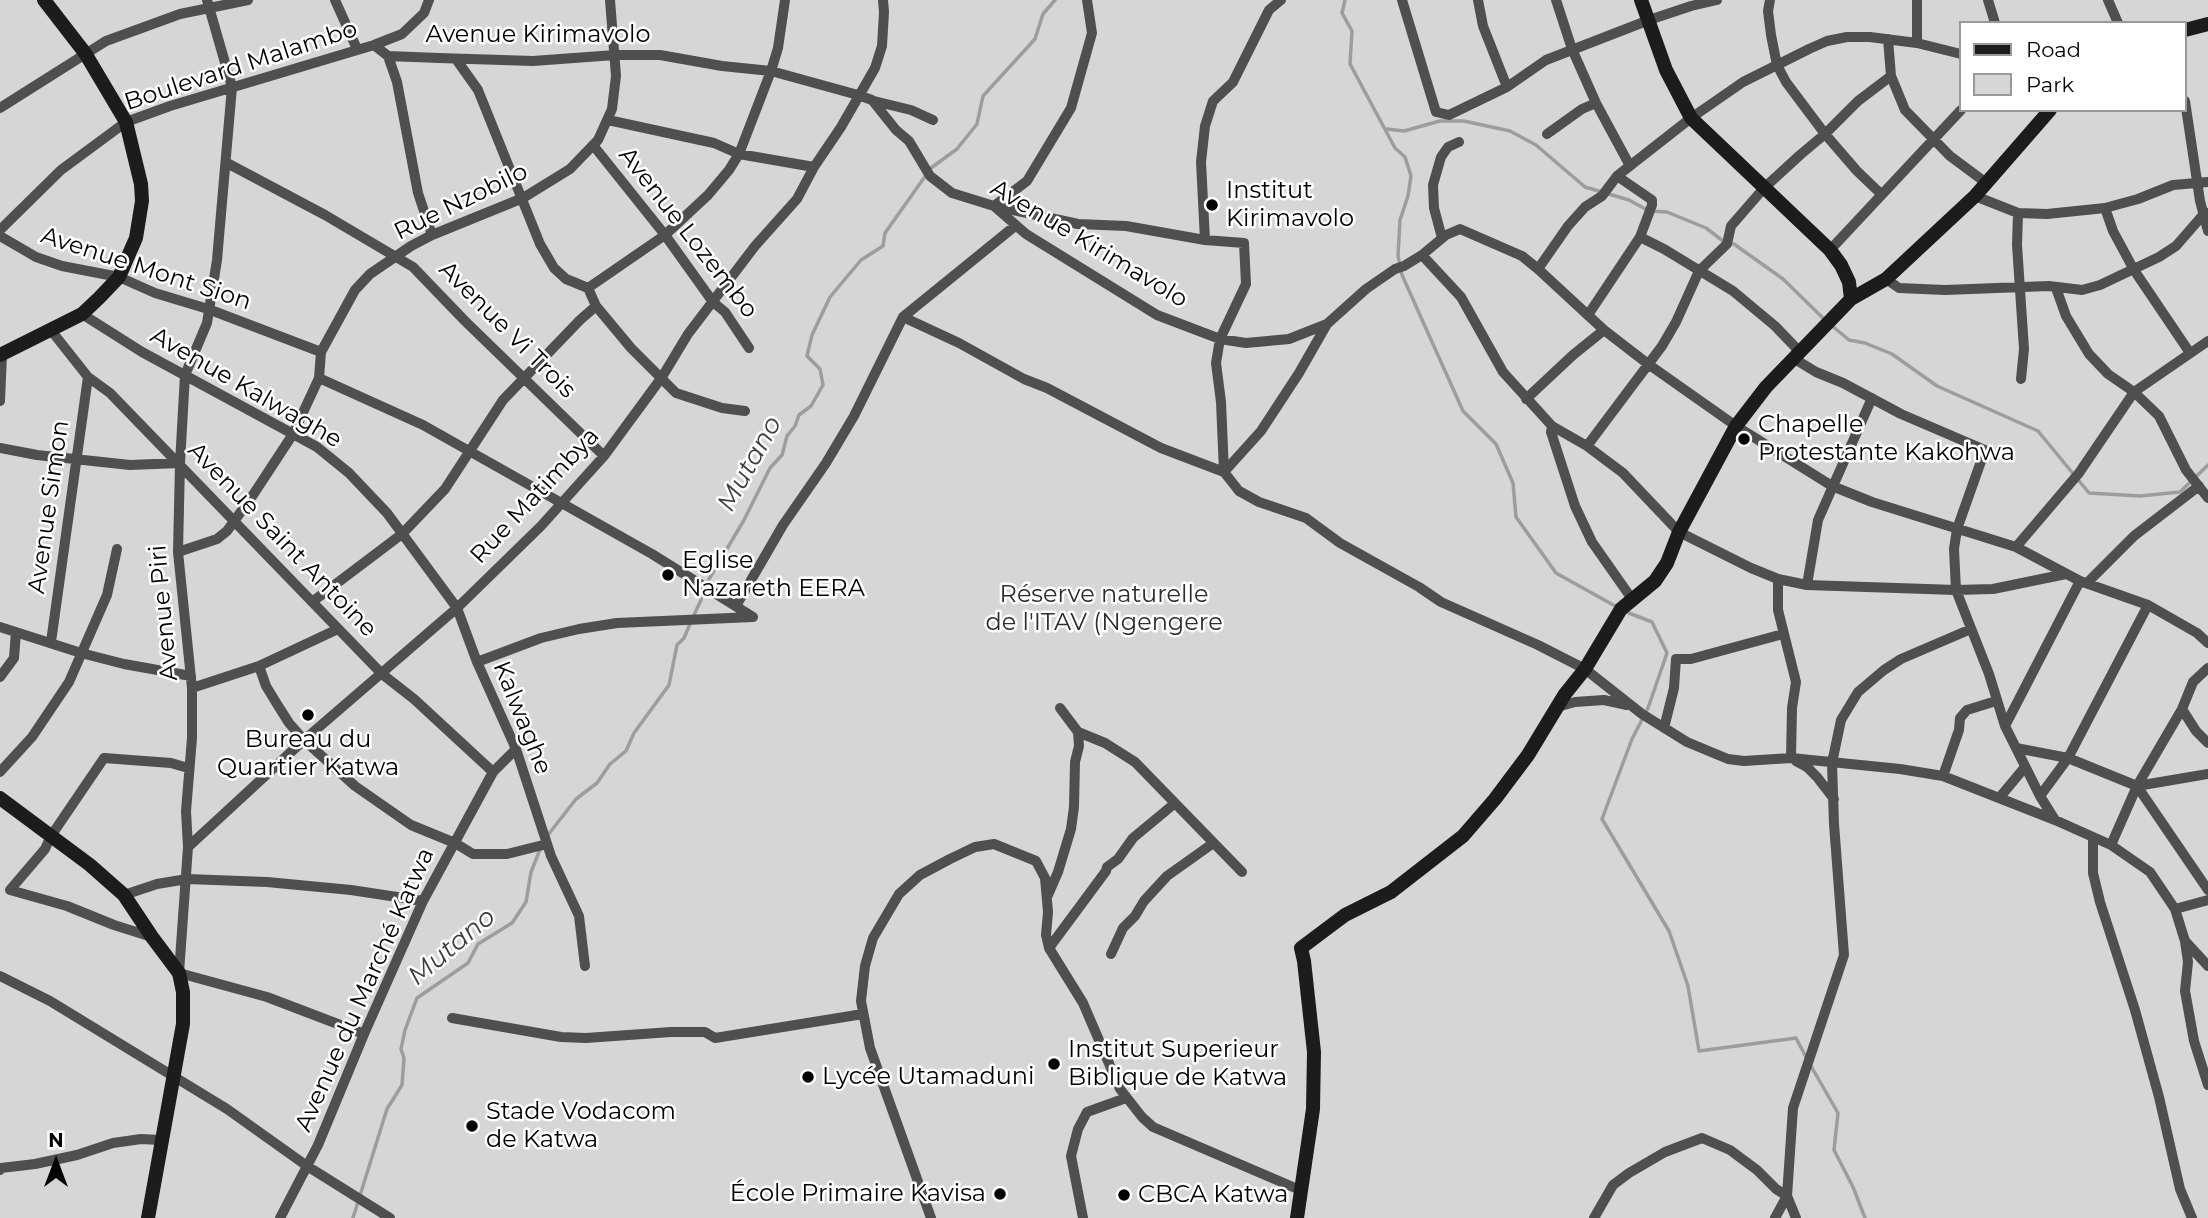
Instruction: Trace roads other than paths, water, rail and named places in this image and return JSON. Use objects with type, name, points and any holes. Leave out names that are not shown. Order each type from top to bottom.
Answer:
[{"type":"street","points":[[0,401],[1,354],[82,314],[118,276],[136,238],[142,201],[141,184],[127,122],[85,53],[44,0]]},
{"type":"street","points":[[0,108],[106,41],[209,4],[248,0]]},
{"type":"street","points":[[335,0],[357,49]]},
{"type":"street","name":"Boulevard Malambo","points":[[0,230],[61,170],[127,122],[402,34],[424,13],[429,0]]},
{"type":"street","name":"Rue Nzobilo","points":[[178,552],[217,539],[235,520],[293,434],[319,378],[321,352],[355,290],[370,274],[432,235],[523,198],[570,169],[598,140],[608,120],[616,76],[610,0]]},
{"type":"street","points":[[588,288],[666,235],[708,195],[729,170],[739,154],[771,71],[778,48],[785,0]]},
{"type":"street","name":"Rue Matimbya","points":[[188,847],[304,740],[457,608],[541,526],[604,456],[662,377],[688,334],[755,246],[797,199],[875,68],[882,46],[883,0]]},
{"type":"street","points":[[993,206],[1027,181],[1071,108],[1092,33],[1087,0]]},
{"type":"street","points":[[1205,240],[1201,162],[1205,126],[1213,101],[1233,82],[1269,10],[1281,0]]},
{"type":"street","points":[[1402,0],[1436,112],[1450,115],[1507,88],[1546,60],[1649,20],[1717,0]]},
{"type":"street","points":[[1478,0],[1483,26],[1507,88]]},
{"type":"street","points":[[1556,0],[1572,49],[1596,103],[1630,166]]},
{"type":"street","points":[[1641,0],[1666,70],[1691,118],[1830,250],[1849,282],[1851,299]]},
{"type":"street","points":[[1770,0],[1768,11],[1777,65],[1796,98],[1825,134],[1857,172],[1881,194]]},
{"type":"street","points":[[1917,0],[1917,43]]},
{"type":"street","points":[[1988,0],[1994,21]]},
{"type":"street","points":[[2108,0],[2117,21]]},
{"type":"street","name":"Avenue Piri","points":[[188,847],[186,811],[192,738],[192,688],[178,552],[185,375],[207,323],[217,260],[232,87],[209,4]]},
{"type":"street","points":[[2187,29],[2208,24]]},
{"type":"street","points":[[1538,269],[1568,226],[1586,206],[1602,196],[1613,181],[1691,118],[1743,82],[1828,41],[1847,37],[1917,43],[1960,54]]},
{"type":"street","points":[[1888,39],[1892,76],[1905,110],[1950,156],[1986,182]]},
{"type":"street","points":[[374,45],[388,56],[397,82],[418,192],[432,235]]},
{"type":"street","name":"Avenue Kirimavolo","points":[[388,56],[533,61],[615,55],[660,55],[771,71],[858,95],[872,100],[881,108],[896,130],[909,141],[930,176],[952,193],[993,206],[1015,226],[1157,315],[1220,339],[1247,343],[1289,339],[1327,324]]},
{"type":"street","points":[[456,59],[478,90],[540,244],[554,268],[566,279],[588,288],[596,306],[631,348],[676,393],[713,406],[745,411]]},
{"type":"street","points":[[1587,446],[1662,346],[1699,271],[1727,244],[1731,226],[1764,188],[1858,101],[1892,76]]},
{"type":"street","points":[[872,100],[911,110],[933,120]]},
{"type":"street","points":[[1547,134],[1596,103]]},
{"type":"street","points":[[2187,110],[2203,182],[2208,230]]},
{"type":"street","points":[[1830,250],[1960,111]]},
{"type":"street","points":[[1297,1218],[1313,1109],[1314,1052],[1301,948],[1345,915],[1391,892],[1463,836],[1528,755],[1557,707],[1585,669],[1614,619],[1628,601],[1655,581],[1667,563],[1679,532],[1735,426],[1766,387],[1851,299],[1886,279],[1975,196],[2048,112]]},
{"type":"street","points":[[608,120],[714,143],[739,154],[814,167]]},
{"type":"street","points":[[1442,238],[1434,208],[1433,185],[1441,157],[1448,147],[1459,142]]},
{"type":"street","name":"Avenue Lozembo","points":[[593,145],[666,235],[749,348]]},
{"type":"street","name":"Avenue Vi Trois","points":[[227,163],[275,187],[414,267],[604,456]]},
{"type":"street","points":[[1588,315],[1640,237],[1652,200],[1613,181]]},
{"type":"street","points":[[1975,196],[2018,213],[2047,214],[2105,208],[2173,185],[2203,182]]},
{"type":"street","points":[[993,206],[1078,224],[1126,226],[1205,240],[1244,243],[1246,284],[1220,339],[1216,363],[1221,402],[1224,472]]},
{"type":"street","points":[[2105,208],[2113,231],[2133,270],[2190,353]]},
{"type":"street","points":[[2018,213],[2017,245],[2024,349],[2021,379]]},
{"type":"street","points":[[1886,279],[1899,288],[1945,290],[2021,286],[2082,290],[2100,285],[2159,257],[2176,246],[2205,214]]},
{"type":"street","points":[[736,606],[783,525],[826,463],[854,416],[902,317],[1015,226]]},
{"type":"street","points":[[1224,472],[1261,432],[1327,324],[1345,306],[1422,255],[1442,238],[1460,229],[1522,256],[1604,330],[1648,364],[1735,426],[1832,486],[1872,502],[2016,547],[2083,582],[2148,605],[2197,633],[2208,643]]},
{"type":"street","name":"Avenue Mont Sion","points":[[0,236],[36,257],[118,276],[155,293],[208,309],[321,352]]},
{"type":"street","points":[[1640,237],[1664,249],[1751,304],[1816,372],[1901,414],[1984,450],[1957,529],[1954,549],[1955,590],[1989,674],[2005,726],[2055,820]]},
{"type":"street","points":[[1422,255],[1461,297],[1503,372],[1552,426],[1587,446],[1623,473],[1679,532],[1751,568],[1778,579],[1807,585],[1955,590],[1993,589],[2066,574]]},
{"type":"street","points":[[2056,288],[2066,316],[2090,354],[2108,374],[2159,416],[2193,479],[2208,498]]},
{"type":"street","points":[[312,601],[402,534],[446,489],[503,400],[596,306]]},
{"type":"street","name":"Avenue Kalwaghe","points":[[82,314],[112,335],[317,447],[349,473],[387,513],[457,608]]},
{"type":"street","points":[[902,317],[960,343],[1024,379],[1047,388],[1161,448],[1224,472],[1239,491],[1259,502],[1306,518],[1340,543],[1441,602],[1585,669],[1642,714],[1687,741],[1728,759],[1744,761],[1791,758],[1943,776],[2000,797],[2111,845],[2150,872],[2175,909],[2188,962],[2186,990],[2192,1029],[2208,1085]]},
{"type":"street","name":"Avenue Saint Antoine","points":[[50,329],[88,377],[110,393],[180,463],[382,674],[414,699],[493,772]]},
{"type":"street","points":[[1526,399],[1604,330]]},
{"type":"street","points":[[2016,547],[2079,473],[2133,392],[2190,353],[2206,347]]},
{"type":"street","name":"Avenue Simon","points":[[51,642],[88,377]]},
{"type":"street","points":[[319,378],[423,425],[652,554],[753,617],[591,626],[541,638],[477,662]]},
{"type":"street","points":[[1807,585],[1818,520],[1872,398]]},
{"type":"street","points":[[1552,426],[1551,432],[1559,460],[1581,518],[1592,542],[1628,601]]},
{"type":"street","points":[[0,448],[37,455],[130,465],[180,463]]},
{"type":"street","points":[[2005,726],[2083,582],[2193,479]]},
{"type":"street","points":[[0,772],[32,737],[69,682],[107,595],[117,549]]},
{"type":"street","points":[[1778,579],[1778,610],[1796,682],[1792,708],[1791,758]]},
{"type":"street","points":[[2040,796],[2068,758],[2148,605]]},
{"type":"street","name":"Kalwaghe","points":[[457,608],[477,662],[516,749],[551,856],[579,916],[585,966]]},
{"type":"street","points":[[0,627],[81,653],[191,676]]},
{"type":"street","points":[[192,688],[259,666],[338,629]]},
{"type":"street","points":[[1775,1218],[1787,1196],[1793,1108],[1844,955],[1832,763],[1841,720],[1858,692],[1884,670],[1901,659],[1971,629]]},
{"type":"street","points":[[0,677],[14,657],[16,632]]},
{"type":"street","points":[[1662,726],[1674,688],[1676,659],[1690,659],[1783,634]]},
{"type":"street","points":[[259,666],[266,686],[289,723],[304,740],[355,786],[411,825],[473,854],[508,854],[547,844]]},
{"type":"street","points":[[2111,845],[2137,786],[2182,709],[2193,682],[2208,668]]},
{"type":"street","points":[[1557,707],[1575,702],[1604,700],[1631,706]]},
{"type":"street","points":[[1943,776],[1959,730],[1960,718],[1967,710],[1996,701]]},
{"type":"street","points":[[1060,708],[1078,732],[1105,743],[1135,762],[1242,872]]},
{"type":"street","points":[[2182,709],[2196,731],[2208,743]]},
{"type":"street","points":[[1048,895],[1059,872],[1070,829],[1075,796],[1078,732]]},
{"type":"street","points":[[2016,748],[2068,758],[2137,786],[2208,775]]},
{"type":"street","name":"Avenue du Marché Katwa","points":[[280,1218],[318,1145],[423,901],[493,772],[516,749]]},
{"type":"street","points":[[152,937],[68,906],[10,890],[45,849],[104,758],[171,763],[188,768]]},
{"type":"street","points":[[1791,758],[1807,767],[1834,799]]},
{"type":"street","points":[[2000,797],[2025,767]]},
{"type":"street","points":[[2137,786],[2208,890]]},
{"type":"street","points":[[0,797],[90,864],[124,895],[179,973],[183,986],[183,1024],[148,1218]]},
{"type":"street","points":[[1049,948],[1107,867],[1118,859],[1133,838],[1174,804]]},
{"type":"street","points":[[2093,839],[2093,873],[2100,902],[2135,1010],[2180,1189],[2192,1218]]},
{"type":"street","points":[[931,1218],[870,1048],[861,1001],[865,966],[873,938],[899,894],[920,875],[975,847],[994,844],[1035,861],[1045,878],[1048,895],[1045,935],[1049,948],[1083,1003],[1119,1089],[1126,1098],[1153,1127],[1300,1190]]},
{"type":"street","points":[[1111,954],[1124,928],[1144,901],[1167,876],[1212,844]]},
{"type":"street","points":[[179,973],[188,847]]},
{"type":"street","points":[[124,895],[157,884],[187,879],[327,887],[423,901]]},
{"type":"street","points":[[2175,909],[2208,900]]},
{"type":"street","points":[[2185,941],[2208,966]]},
{"type":"street","points":[[179,973],[267,997],[364,1034]]},
{"type":"street","points":[[0,976],[50,1001],[227,1109],[307,1166],[390,1218]]},
{"type":"street","points":[[452,1018],[561,1037],[705,1032],[715,1038],[863,1014]]},
{"type":"street","points":[[1083,1218],[1072,1156],[1078,1129],[1087,1112],[1126,1098]]},
{"type":"street","points":[[1594,1218],[1613,1185],[1629,1172],[1665,1152],[1702,1138],[1730,1150],[1757,1170],[1787,1196],[1796,1218]]},
{"type":"street","points":[[0,1163],[0,1169],[35,1164],[113,1143],[141,1139],[161,1140]]},
{"type":"waterway","name":"Mutano","points":[[693,617],[702,591],[744,520],[770,468],[782,455],[787,436],[799,415],[811,406],[823,385],[820,369],[807,356],[812,335],[830,297],[861,260],[883,246],[885,233],[931,168],[957,149],[977,124],[983,96],[1035,39],[1043,14],[1055,0]]},
{"type":"waterway","points":[[1345,0],[1342,13],[1352,31],[1350,64],[1395,148],[1405,157],[1411,176],[1400,220],[1398,256],[1402,275],[1463,411],[1496,444],[1513,483],[1516,517],[1556,573],[1617,607]]},
{"type":"waterway","points":[[1387,129],[1404,131],[1440,121],[1464,121],[1510,131],[1536,145],[1585,187],[1629,200],[1649,211],[1667,212],[1706,228],[1727,244],[1734,244],[1783,279],[1825,320]]},
{"type":"waterway","points":[[1831,325],[1849,340],[1865,343],[1892,354],[1937,386],[2038,431],[2089,493],[2140,496],[2180,492],[2208,465]]},
{"type":"waterway","points":[[1624,611],[1652,622],[1667,653],[1648,708],[1632,739],[1602,819],[1669,931],[1688,986],[1699,1051],[1796,1038],[1807,1059]]},
{"type":"waterway","name":"Mutano","points":[[548,835],[576,799],[597,783],[610,764],[626,751],[634,733],[669,685],[677,645],[684,638],[690,624]]},
{"type":"waterway","name":"Mutano","points":[[353,1218],[387,1109],[402,1085],[404,1058],[401,1049],[417,998],[468,963],[478,944],[512,923],[526,902],[531,872],[541,847]]},
{"type":"waterway","points":[[1811,1066],[1838,1113],[1834,1150],[1865,1218]]},
{"type":"place","name":"Institut Kirimavolo","points":[[1212,205]]},
{"type":"place","name":"Chapelle Protestante Kakohwa","points":[[1744,439]]},
{"type":"place","name":"Eglise Nazareth EERA","points":[[668,575]]},
{"type":"place","name":"Bureau du Quartier Katwa","points":[[308,715]]},
{"type":"place","name":"Institut Superieur Biblique de Katwa","points":[[1054,1064]]},
{"type":"place","name":"Lycée Utamaduni","points":[[808,1077]]},
{"type":"place","name":"Stade Vodacom de Katwa","points":[[472,1126]]},
{"type":"place","name":"École Primaire Kavisa","points":[[1000,1194]]},
{"type":"place","name":"CBCA Katwa","points":[[1124,1195]]},
{"type":"park label","name":"Réserve naturelle de l'ITAV (Ngengere","points":[[1104,609]]}]
